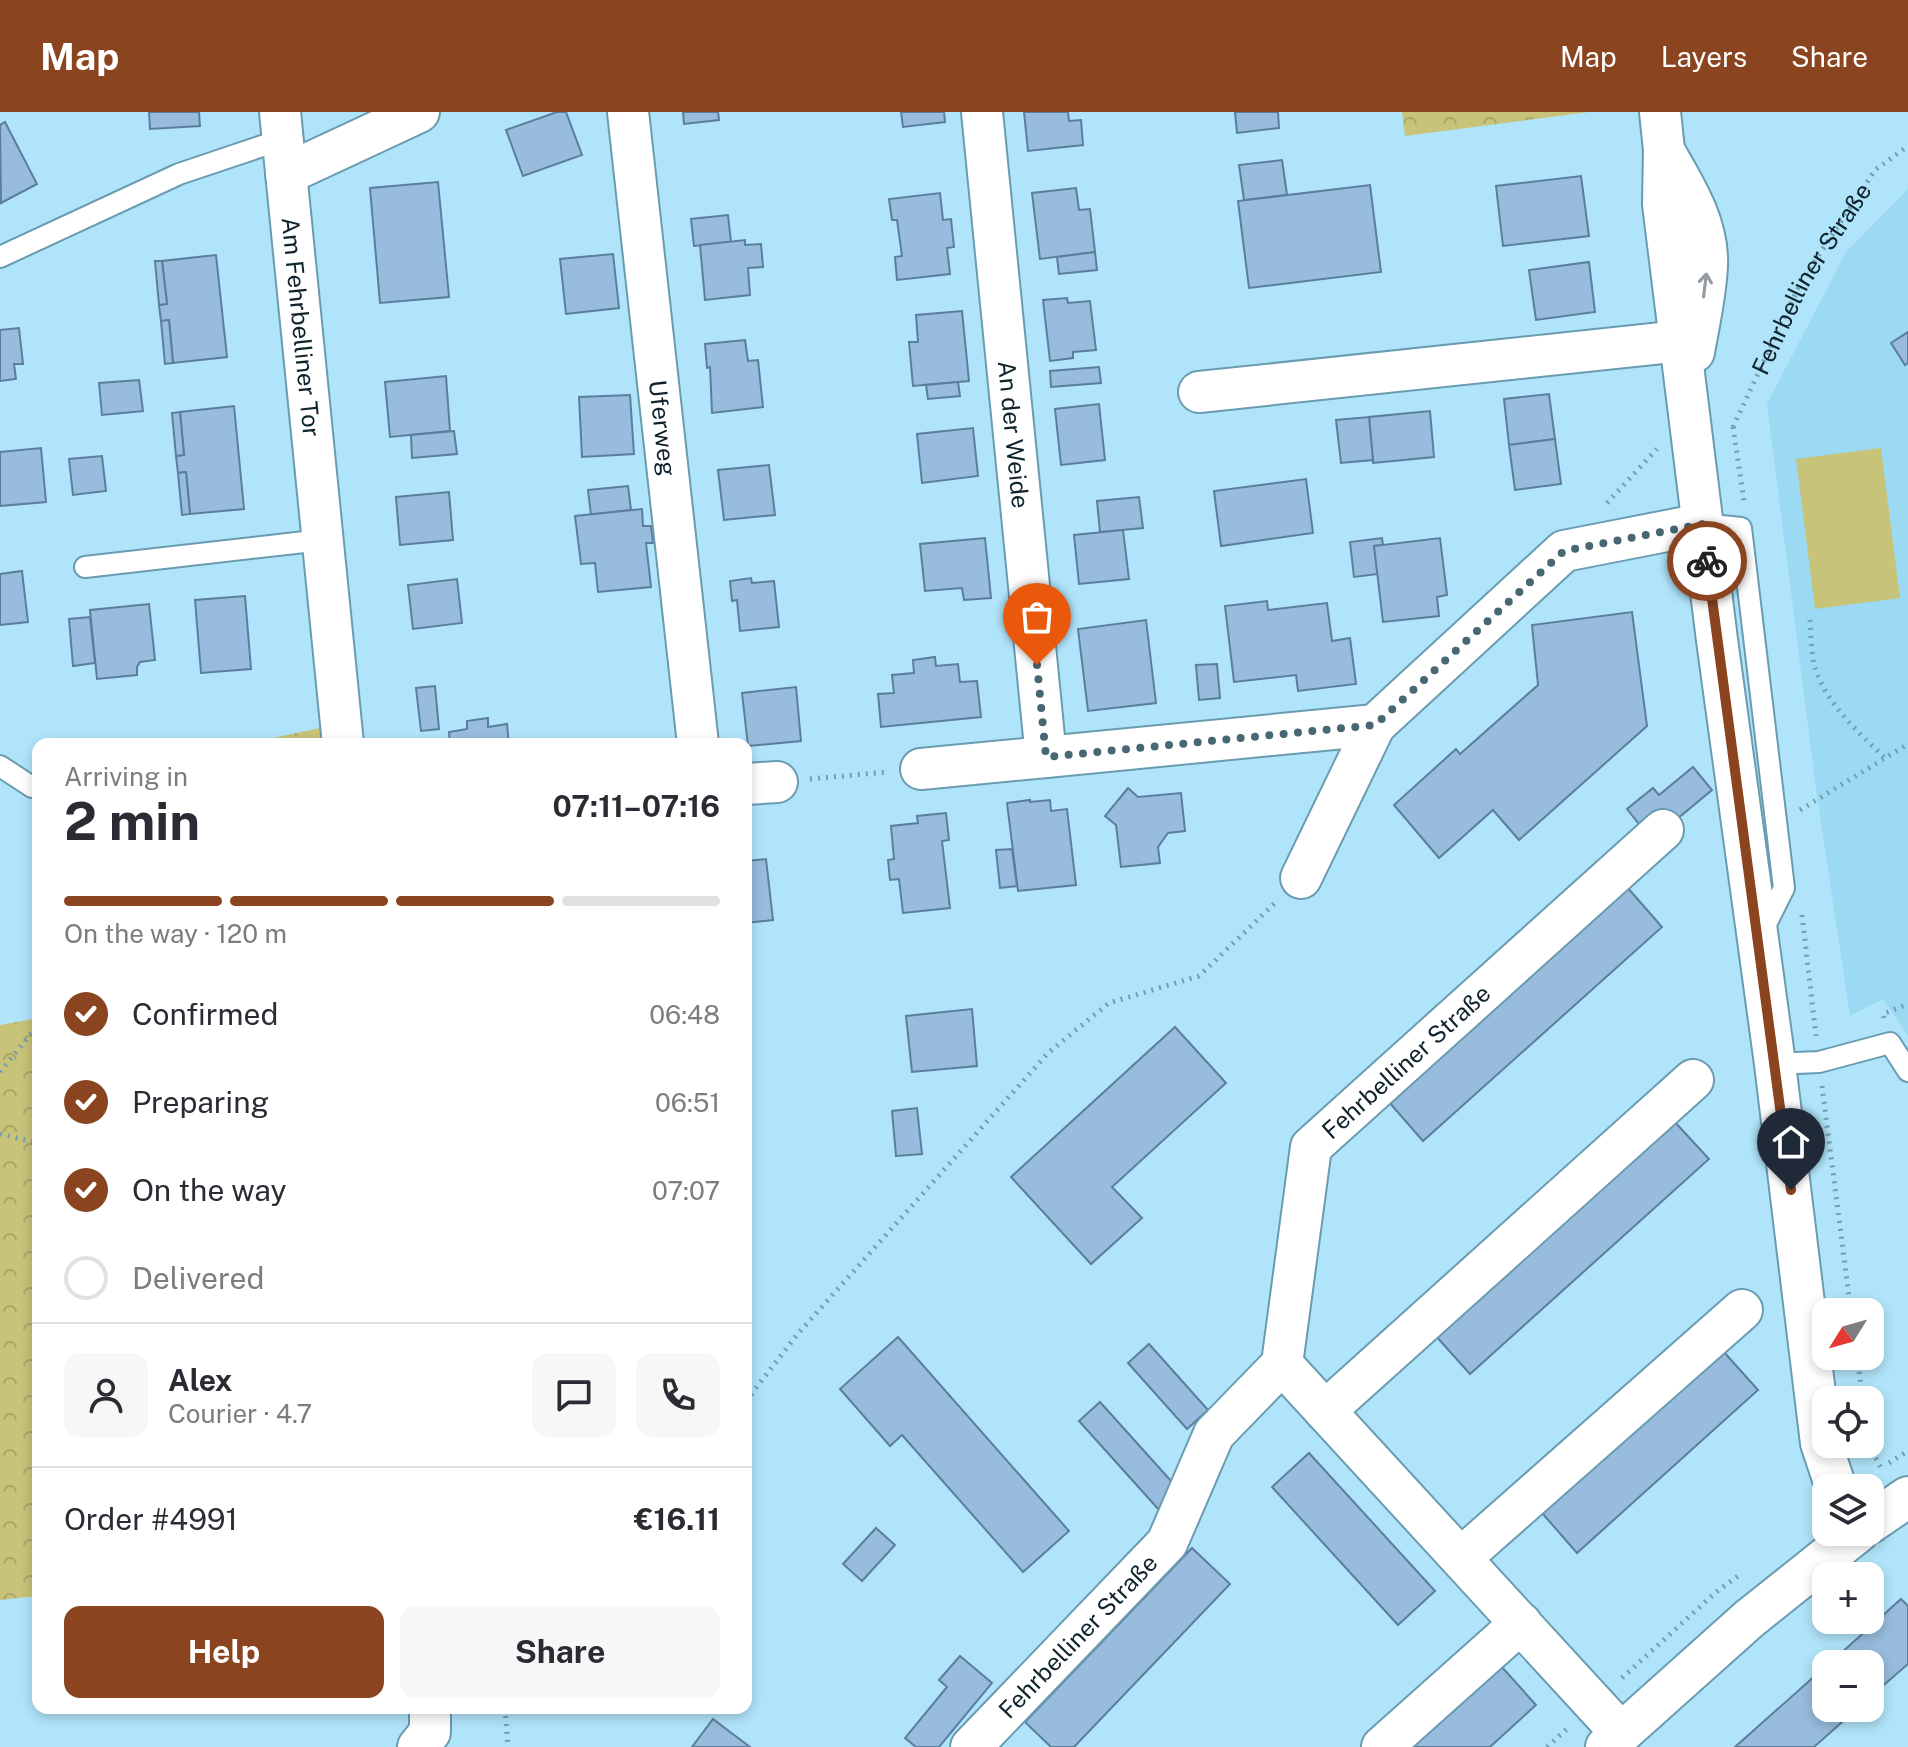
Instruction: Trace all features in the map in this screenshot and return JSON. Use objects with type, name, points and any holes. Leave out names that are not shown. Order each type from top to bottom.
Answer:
[{"type":"street","points":[[283,142],[419,112]]},
{"type":"street","name":"Uferweg","points":[[628,112],[697,738]]},
{"type":"street","name":"An der Weide","points":[[982,112],[1046,757]]},
{"type":"street","points":[[1662,131],[1663,204],[1702,524],[1775,1064],[1821,1443],[1831,1474]]},
{"type":"street","points":[[1662,131],[1701,226],[1708,262],[1686,390]]},
{"type":"street","name":"Am Fehrbelliner Tor","points":[[283,142],[342,738]]},
{"type":"street","points":[[1199,392],[1681,341]]},
{"type":"street","points":[[1301,878],[1375,725],[1564,551],[1702,524]]},
{"type":"street","points":[[921,769],[1375,725]]},
{"type":"street","name":"Fehrbelliner Straße","points":[[971,1747],[1167,1543],[1214,1434],[1282,1364],[1311,1147],[1663,830]]},
{"type":"street","points":[[1325,1411],[1693,1080]]},
{"type":"street","points":[[1461,1558],[1742,1310]]},
{"type":"street","points":[[1282,1364],[1521,1623],[1614,1740],[1749,1619],[1840,1546]]},
{"type":"street","points":[[1884,1513],[1908,1497]]},
{"type":"street","points":[[1382,1747],[1521,1623]]},
{"type":"street","points":[[418,1747],[430,1732],[430,1714]]},
{"type":"lane","points":[[0,257],[179,174],[283,142]]},
{"type":"lane","points":[[85,567],[322,540]]},
{"type":"lane","points":[[0,766],[32,787]]},
{"type":"lane","points":[[1775,1064],[1819,1062],[1890,1043],[1908,1071]]},
{"type":"path","name":"Fehrbelliner Straße","points":[[1733,427],[1801,282],[1875,170],[1908,146]]},
{"type":"path","points":[[1604,507],[1665,441]]},
{"type":"path","points":[[1810,620],[1814,664],[1827,693],[1853,727],[1885,758]]},
{"type":"path","points":[[1791,815],[1908,744]]},
{"type":"path","points":[[761,783],[921,769]]},
{"type":"path","points":[[752,1393],[796,1336],[1048,1053],[1109,1003],[1199,976],[1301,878]]},
{"type":"path","points":[[0,1072],[32,1032]]},
{"type":"path","points":[[0,1134],[32,1142]]},
{"type":"path","points":[[1876,1458],[1881,1468]]},
{"type":"path","points":[[505,1714],[508,1747]]},
{"type":"shaded area","points":[[1908,189],[1908,1036],[1883,999],[1850,1016],[1816,789],[1767,404],[1846,252]]},
{"type":"green space","points":[[1402,112],[1589,112],[1405,136]]},
{"type":"green space","points":[[1881,448],[1900,598],[1815,609],[1796,459]]},
{"type":"green space","points":[[320,728],[321,738],[273,738]]},
{"type":"green space","points":[[32,1019],[32,1597],[0,1600],[0,1025]]},
{"type":"building","points":[[149,112],[199,112],[200,126],[150,129]]},
{"type":"building","points":[[557,112],[566,112],[582,155],[523,176],[506,130]]},
{"type":"building","points":[[683,112],[718,112],[719,120],[684,124]]},
{"type":"building","points":[[901,112],[944,112],[945,122],[903,127]]},
{"type":"building","points":[[1024,112],[1068,112],[1069,121],[1081,120],[1083,145],[1028,151]]},
{"type":"building","points":[[1235,112],[1278,112],[1279,128],[1237,133]]},
{"type":"building","points":[[5,122],[37,184],[1,203],[0,125]]},
{"type":"building","points":[[1282,160],[1287,195],[1244,200],[1239,165]]},
{"type":"building","points":[[1581,176],[1589,236],[1503,246],[1496,186]]},
{"type":"building","points":[[438,182],[449,297],[380,303],[370,188]]},
{"type":"building","points":[[1370,185],[1381,272],[1249,288],[1238,201]]},
{"type":"building","points":[[1076,188],[1079,210],[1090,209],[1095,252],[1040,259],[1032,193]]},
{"type":"building","points":[[940,193],[943,220],[951,219],[954,247],[947,248],[950,274],[897,280],[895,257],[902,256],[897,220],[892,220],[889,199]]},
{"type":"building","points":[[728,215],[731,242],[694,246],[691,219]]},
{"type":"building","points":[[745,240],[745,245],[761,244],[763,267],[748,268],[750,295],[705,300],[700,245]]},
{"type":"building","points":[[1095,252],[1097,270],[1059,274],[1057,257]]},
{"type":"building","points":[[613,254],[619,308],[566,314],[560,259]]},
{"type":"building","points":[[216,255],[227,357],[173,363],[169,320],[161,321],[159,305],[167,304],[162,261]]},
{"type":"building","points":[[155,261],[162,261],[167,304],[159,305]]},
{"type":"building","points":[[1589,262],[1595,312],[1536,320],[1529,270]]},
{"type":"building","points":[[1067,298],[1068,303],[1090,301],[1096,350],[1073,352],[1073,358],[1050,361],[1043,300]]},
{"type":"building","points":[[962,311],[969,381],[913,386],[909,342],[918,342],[916,315]]},
{"type":"building","points":[[169,320],[173,363],[165,364],[161,321]]},
{"type":"building","points":[[19,328],[23,364],[14,364],[16,379],[0,381],[0,330]]},
{"type":"building","points":[[1908,332],[1908,363],[1905,365],[1891,343]]},
{"type":"building","points":[[745,340],[748,361],[758,360],[763,407],[712,413],[710,367],[707,368],[705,344]]},
{"type":"building","points":[[1099,367],[1101,383],[1051,387],[1050,371]]},
{"type":"building","points":[[446,376],[450,431],[390,437],[385,382]]},
{"type":"building","points":[[139,380],[143,411],[102,415],[99,383]]},
{"type":"building","points":[[958,382],[960,396],[928,399],[926,385]]},
{"type":"building","points":[[1549,394],[1555,439],[1509,445],[1504,399]]},
{"type":"building","points":[[630,395],[634,454],[582,457],[579,397]]},
{"type":"building","points":[[1099,404],[1105,460],[1061,465],[1055,409]]},
{"type":"building","points":[[234,406],[244,509],[190,514],[186,472],[178,473],[176,456],[184,455],[180,412]]},
{"type":"building","points":[[1430,411],[1434,457],[1373,463],[1369,417]]},
{"type":"building","points":[[180,412],[184,455],[176,456],[172,413]]},
{"type":"building","points":[[1369,417],[1373,460],[1341,463],[1336,420]]},
{"type":"building","points":[[973,428],[978,476],[922,483],[917,434]]},
{"type":"building","points":[[454,431],[457,454],[412,458],[411,435]]},
{"type":"building","points":[[1555,439],[1561,484],[1515,490],[1509,445]]},
{"type":"building","points":[[41,448],[46,502],[0,506],[0,452]]},
{"type":"building","points":[[102,456],[106,491],[73,495],[69,459]]},
{"type":"building","points":[[769,465],[775,515],[724,520],[718,470]]},
{"type":"building","points":[[186,472],[190,514],[182,515],[178,473]]},
{"type":"building","points":[[1306,479],[1313,533],[1221,546],[1214,491]]},
{"type":"building","points":[[628,486],[631,510],[591,515],[588,490]]},
{"type":"building","points":[[449,492],[453,540],[400,545],[396,497]]},
{"type":"building","points":[[1139,497],[1143,528],[1100,532],[1097,501]]},
{"type":"building","points":[[642,509],[643,526],[651,526],[653,543],[646,543],[651,587],[598,592],[595,563],[581,564],[575,516]]},
{"type":"building","points":[[1123,530],[1129,579],[1079,584],[1074,535]]},
{"type":"building","points":[[985,538],[991,598],[964,600],[962,588],[925,591],[920,544]]},
{"type":"building","points":[[1382,538],[1383,545],[1374,546],[1378,574],[1354,577],[1350,542]]},
{"type":"building","points":[[1440,538],[1447,595],[1437,597],[1439,616],[1383,622],[1374,546]]},
{"type":"building","points":[[22,571],[28,622],[0,625],[0,574]]},
{"type":"building","points":[[751,578],[752,583],[774,581],[779,627],[740,631],[737,600],[732,601],[730,581]]},
{"type":"building","points":[[457,579],[462,623],[413,629],[408,585]]},
{"type":"building","points":[[245,596],[251,669],[201,673],[195,600]]},
{"type":"building","points":[[1267,601],[1268,610],[1327,603],[1332,641],[1350,638],[1356,684],[1298,691],[1296,675],[1234,682],[1225,606]]},
{"type":"building","points":[[149,604],[155,660],[140,662],[137,675],[97,679],[90,610]]},
{"type":"building","points":[[1632,612],[1647,726],[1519,840],[1493,810],[1439,858],[1394,805],[1456,749],[1460,754],[1538,685],[1532,625]]},
{"type":"building","points":[[90,617],[95,663],[73,666],[69,619]]},
{"type":"building","points":[[1146,620],[1156,703],[1088,711],[1078,629]]},
{"type":"building","points":[[935,657],[936,666],[958,664],[960,682],[977,681],[981,717],[881,727],[878,694],[894,693],[892,675],[914,673],[913,660]]},
{"type":"building","points":[[1217,664],[1220,698],[1199,700],[1196,665]]},
{"type":"building","points":[[435,686],[439,729],[421,731],[416,688]]},
{"type":"building","points":[[796,687],[801,741],[752,746],[752,738],[747,738],[742,693]]},
{"type":"building","points":[[488,718],[488,727],[507,724],[508,738],[450,738],[449,732],[467,729],[467,721]]},
{"type":"building","points":[[1693,767],[1712,790],[1677,819],[1671,812],[1646,833],[1627,809],[1653,788],[1659,795]]},
{"type":"building","points":[[1128,788],[1138,797],[1181,793],[1185,831],[1168,833],[1158,847],[1160,863],[1121,867],[1116,825],[1105,816]]},
{"type":"building","points":[[1050,800],[1051,811],[1067,809],[1076,885],[1018,891],[1007,803]]},
{"type":"building","points":[[946,813],[949,840],[942,841],[950,908],[903,913],[899,879],[890,880],[888,860],[894,859],[891,826],[918,823],[917,816]]},
{"type":"building","points":[[1012,849],[1017,886],[1000,888],[996,850]]},
{"type":"building","points":[[766,859],[773,920],[752,922],[752,860]]},
{"type":"building","points":[[1627,887],[1662,927],[1423,1141],[1388,1101]]},
{"type":"building","points":[[972,1009],[977,1066],[912,1072],[906,1016]]},
{"type":"building","points":[[1175,1027],[1226,1083],[1112,1187],[1142,1218],[1091,1264],[1011,1177]]},
{"type":"building","points":[[917,1108],[922,1154],[896,1156],[892,1111]]},
{"type":"building","points":[[1673,1120],[1709,1159],[1470,1374],[1435,1335]]},
{"type":"building","points":[[898,1337],[1069,1531],[1023,1572],[902,1435],[890,1446],[840,1389]]},
{"type":"building","points":[[1149,1344],[1208,1410],[1187,1429],[1128,1363]]},
{"type":"building","points":[[1723,1351],[1758,1390],[1577,1553],[1542,1513]]},
{"type":"building","points":[[1100,1402],[1181,1492],[1160,1511],[1079,1421]]},
{"type":"building","points":[[1309,1453],[1435,1591],[1398,1625],[1272,1487]]},
{"type":"building","points":[[876,1528],[895,1545],[862,1581],[843,1564]]},
{"type":"building","points":[[1192,1548],[1230,1584],[1074,1747],[1051,1747],[1025,1722]]},
{"type":"building","points":[[1901,1599],[1908,1606],[1908,1664],[1884,1685],[1884,1650],[1845,1650],[1862,1634],[1884,1634],[1884,1614]]},
{"type":"building","points":[[960,1656],[992,1683],[939,1747],[916,1747],[905,1738],[947,1687],[939,1680]]},
{"type":"building","points":[[1501,1666],[1536,1705],[1490,1747],[1412,1747]]},
{"type":"building","points":[[1812,1678],[1812,1722],[1842,1722],[1814,1747],[1735,1747]]},
{"type":"building","points":[[713,1719],[750,1747],[692,1747]]},
{"type":"way so far","points":[[1037,665],[1046,757],[1375,725],[1564,551],[1702,524],[1707,561]]},
{"type":"route","points":[[1707,561],[1791,1190]]}]
